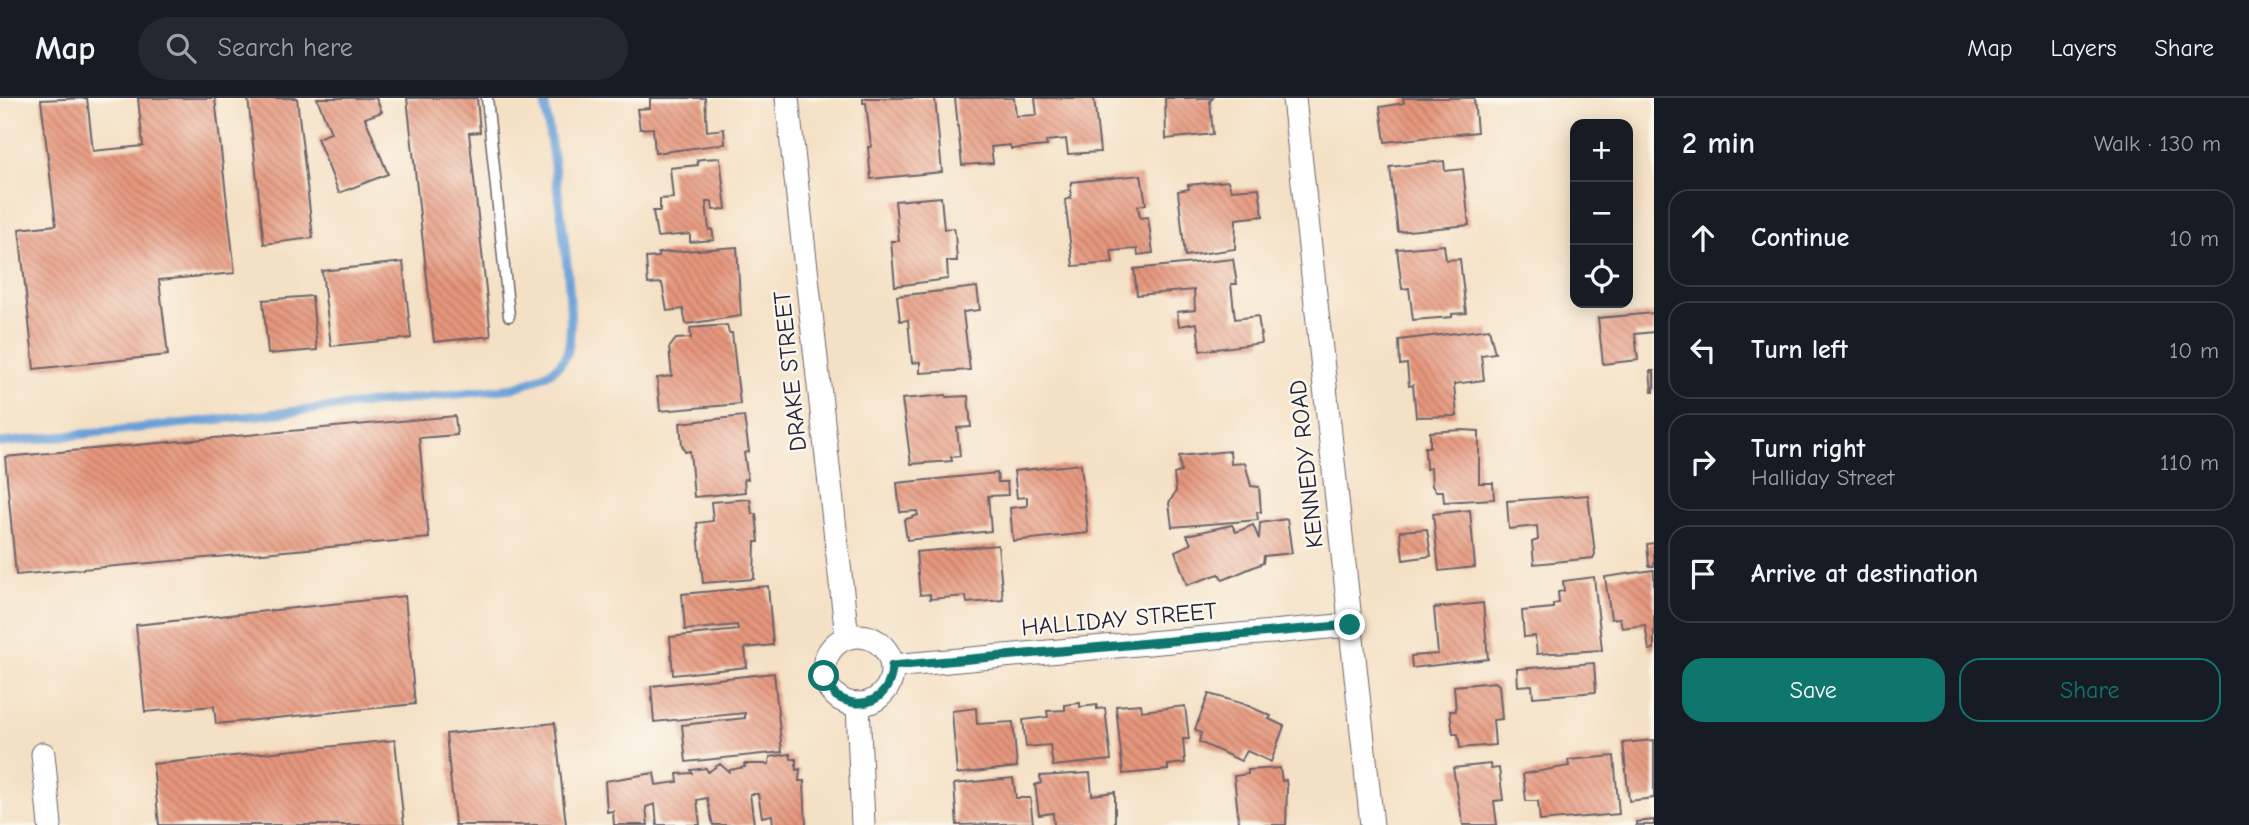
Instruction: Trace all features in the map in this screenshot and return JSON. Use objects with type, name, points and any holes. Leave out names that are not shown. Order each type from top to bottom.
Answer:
[{"type":"street","name":"DRAKE STREET","points":[[787,98],[847,637]]},
{"type":"street","name":"KENNEDY ROAD","points":[[1294,98],[1372,825]]},
{"type":"street","name":"HALLIDAY STREET","points":[[892,666],[1350,625]]},
{"type":"street","points":[[847,637],[867,637],[876,641],[890,656],[892,678],[880,697],[858,704],[836,696],[824,676],[828,653],[835,644],[847,637]]},
{"type":"street","points":[[858,704],[863,825]]},
{"type":"street","points":[[43,754],[50,825]]},
{"type":"lane","points":[[487,98],[509,317]]},
{"type":"building","points":[[87,98],[93,151],[143,146],[138,98],[215,98],[235,273],[159,280],[168,355],[34,369],[19,229],[56,225],[41,100]]},
{"type":"building","points":[[248,98],[297,98],[313,238],[264,244]]},
{"type":"building","points":[[317,98],[376,98],[382,112],[365,118],[388,174],[339,193],[317,138],[331,133]]},
{"type":"building","points":[[407,98],[477,98],[480,132],[469,133],[491,336],[434,342]]},
{"type":"building","points":[[650,98],[705,98],[707,131],[724,129],[725,144],[655,153],[653,128],[640,129],[637,109],[650,108]]},
{"type":"building","points":[[863,98],[935,98],[942,172],[871,179],[868,147],[871,147],[866,103],[863,103]]},
{"type":"building","points":[[955,98],[1014,98],[1016,116],[1037,115],[1035,98],[1094,98],[1100,152],[1068,154],[1066,139],[1046,141],[1047,146],[1011,149],[1010,145],[991,147],[993,163],[962,165]]},
{"type":"building","points":[[1165,98],[1213,98],[1210,101],[1213,134],[1166,139]]},
{"type":"building","points":[[1403,98],[1474,98],[1477,132],[1385,142],[1380,107],[1404,103]]},
{"type":"building","points":[[720,158],[726,209],[713,210],[712,202],[706,202],[709,230],[712,229],[714,240],[690,242],[690,234],[657,237],[653,211],[660,211],[660,199],[673,198],[670,168],[698,165],[697,160],[702,159]]},
{"type":"building","points":[[1444,161],[1445,171],[1463,169],[1469,225],[1398,232],[1390,167]]},
{"type":"building","points":[[1141,175],[1146,204],[1138,206],[1140,218],[1148,217],[1153,253],[1138,255],[1137,249],[1111,251],[1113,263],[1073,266],[1065,200],[1071,198],[1071,182]]},
{"type":"building","points":[[1228,181],[1231,190],[1259,188],[1263,216],[1236,219],[1235,249],[1185,256],[1178,191],[1189,189],[1188,185]]},
{"type":"building","points":[[941,197],[944,229],[954,228],[955,233],[957,261],[947,261],[948,279],[895,286],[891,241],[899,241],[895,201]]},
{"type":"building","points":[[1444,245],[1446,260],[1460,259],[1466,313],[1452,314],[1452,317],[1413,320],[1409,288],[1402,289],[1397,249]]},
{"type":"building","points":[[737,247],[741,316],[686,324],[683,309],[667,311],[662,283],[648,284],[646,258],[659,257],[658,253]]},
{"type":"building","points":[[1233,259],[1237,284],[1231,284],[1235,319],[1258,316],[1262,343],[1200,351],[1197,323],[1179,326],[1177,312],[1195,310],[1194,290],[1137,295],[1134,269]]},
{"type":"building","points":[[403,262],[411,338],[331,346],[322,271]]},
{"type":"building","points":[[977,287],[980,310],[963,312],[970,370],[920,373],[920,362],[912,363],[908,320],[900,321],[897,296]]},
{"type":"building","points":[[312,296],[317,350],[268,354],[263,300]]},
{"type":"building","points":[[1654,313],[1654,332],[1635,334],[1638,360],[1603,364],[1598,318]]},
{"type":"building","points":[[727,325],[729,333],[732,333],[740,404],[660,411],[657,378],[672,376],[669,348],[676,339],[691,338],[690,328]]},
{"type":"building","points":[[1489,329],[1495,353],[1481,355],[1484,380],[1454,384],[1457,416],[1416,417],[1413,385],[1409,386],[1407,364],[1400,365],[1399,340]]},
{"type":"building","points":[[1650,371],[1654,371],[1654,392],[1652,392]]},
{"type":"building","points":[[968,396],[971,427],[957,428],[960,456],[951,457],[952,461],[911,464],[902,399]]},
{"type":"building","points":[[455,416],[457,435],[419,438],[429,538],[16,575],[5,457]]},
{"type":"building","points":[[744,416],[749,452],[744,453],[748,480],[744,479],[745,492],[694,497],[690,451],[685,452],[682,445],[680,423]]},
{"type":"building","points":[[1479,431],[1479,483],[1493,483],[1494,499],[1444,502],[1443,491],[1436,491],[1432,486],[1431,468],[1426,469],[1425,447],[1430,447],[1430,432]]},
{"type":"building","points":[[1230,451],[1231,464],[1245,463],[1251,486],[1259,487],[1261,512],[1257,512],[1258,520],[1172,527],[1169,503],[1176,491],[1174,474],[1181,472],[1179,456]]},
{"type":"building","points":[[1081,464],[1088,533],[1013,541],[1010,508],[1027,506],[1027,497],[1017,498],[1014,471]]},
{"type":"building","points":[[997,473],[998,482],[1007,482],[1008,495],[988,496],[991,531],[907,540],[904,520],[918,515],[917,511],[900,512],[897,483]]},
{"type":"building","points":[[1588,495],[1595,554],[1593,558],[1534,564],[1532,542],[1538,540],[1537,526],[1509,529],[1507,501]]},
{"type":"building","points":[[750,499],[752,514],[756,514],[759,542],[755,542],[754,579],[703,583],[697,523],[713,521],[711,502]]},
{"type":"building","points":[[1470,510],[1475,567],[1439,571],[1433,514]]},
{"type":"building","points":[[1287,519],[1292,553],[1264,556],[1263,563],[1223,580],[1219,574],[1187,585],[1175,551],[1191,544],[1187,535],[1232,525],[1236,532],[1253,525],[1259,539],[1260,523]]},
{"type":"building","points":[[1427,529],[1431,556],[1403,560],[1400,531]]},
{"type":"building","points":[[1654,543],[1654,566],[1649,566],[1647,544]]},
{"type":"building","points":[[998,545],[1003,600],[967,603],[966,596],[930,599],[930,594],[920,595],[916,552]]},
{"type":"building","points":[[1654,570],[1654,649],[1649,650],[1645,625],[1622,628],[1620,618],[1611,619],[1605,577]]},
{"type":"building","points":[[1594,577],[1602,650],[1537,654],[1535,636],[1524,637],[1522,611],[1553,608],[1553,604],[1559,603],[1558,592],[1564,591],[1563,581]]},
{"type":"building","points":[[768,586],[773,645],[745,648],[747,667],[673,675],[670,637],[738,630],[737,625],[685,630],[682,594]]},
{"type":"building","points":[[405,596],[415,704],[216,724],[214,706],[145,712],[136,625]]},
{"type":"building","points":[[1483,603],[1488,659],[1412,668],[1411,656],[1438,654],[1434,608]]},
{"type":"building","points":[[1594,663],[1596,692],[1533,697],[1532,685],[1518,686],[1517,669]]},
{"type":"building","points":[[774,673],[782,752],[686,762],[682,725],[745,718],[745,713],[654,722],[651,686]]},
{"type":"building","points":[[1495,682],[1499,685],[1502,719],[1493,720],[1495,745],[1460,748],[1458,734],[1453,734],[1450,711],[1456,711],[1454,686]]},
{"type":"building","points":[[1209,694],[1244,704],[1271,716],[1269,719],[1284,726],[1271,762],[1247,751],[1241,761],[1199,742],[1201,733],[1195,729]]},
{"type":"building","points":[[1080,703],[1080,707],[1097,705],[1097,709],[1105,708],[1111,760],[1053,766],[1050,745],[1026,747],[1023,720],[1048,717],[1047,711],[1065,710],[1065,705]]},
{"type":"building","points":[[1141,704],[1142,711],[1185,706],[1189,739],[1183,739],[1185,763],[1168,765],[1168,770],[1123,774],[1116,706]]},
{"type":"building","points":[[976,708],[977,724],[1013,722],[1017,767],[957,774],[952,711]]},
{"type":"building","points":[[555,723],[566,825],[455,825],[446,734]]},
{"type":"building","points":[[395,740],[404,825],[159,825],[153,764]]},
{"type":"building","points":[[1654,740],[1654,798],[1629,801],[1623,743]]},
{"type":"building","points":[[790,754],[791,759],[796,759],[796,770],[800,769],[799,781],[804,781],[806,825],[773,825],[772,815],[762,817],[758,794],[750,794],[754,824],[746,825],[713,825],[707,798],[697,800],[700,825],[657,825],[655,804],[646,807],[648,825],[614,825],[613,811],[607,812],[605,781],[654,773],[656,785],[678,782],[677,774],[692,773],[691,770],[706,768],[708,772],[720,764],[729,772],[745,767],[744,764],[769,764],[770,757]]},
{"type":"building","points":[[1614,756],[1619,814],[1540,821],[1538,801],[1526,801],[1523,774],[1569,766],[1568,760]]},
{"type":"building","points":[[1490,764],[1491,769],[1499,768],[1503,800],[1494,801],[1497,825],[1463,825],[1453,768]]},
{"type":"building","points":[[1280,768],[1282,781],[1286,780],[1287,788],[1286,825],[1239,825],[1234,776],[1248,774],[1248,770]]},
{"type":"building","points":[[1090,773],[1092,795],[1115,792],[1115,825],[1054,825],[1053,813],[1039,815],[1035,785],[1041,783],[1040,776]]},
{"type":"building","points":[[1013,778],[1016,798],[1030,798],[1033,823],[957,825],[954,784]]},
{"type":"building","points":[[1654,820],[1654,825],[1636,825],[1636,822]]},
{"type":"waterway","points":[[0,443],[513,388],[550,372],[566,355],[570,337],[570,308],[563,231],[544,98]]},
{"type":"route","points":[[824,676],[828,688],[836,696],[846,703],[858,704],[880,697],[892,678],[892,666],[1350,625]]}]
